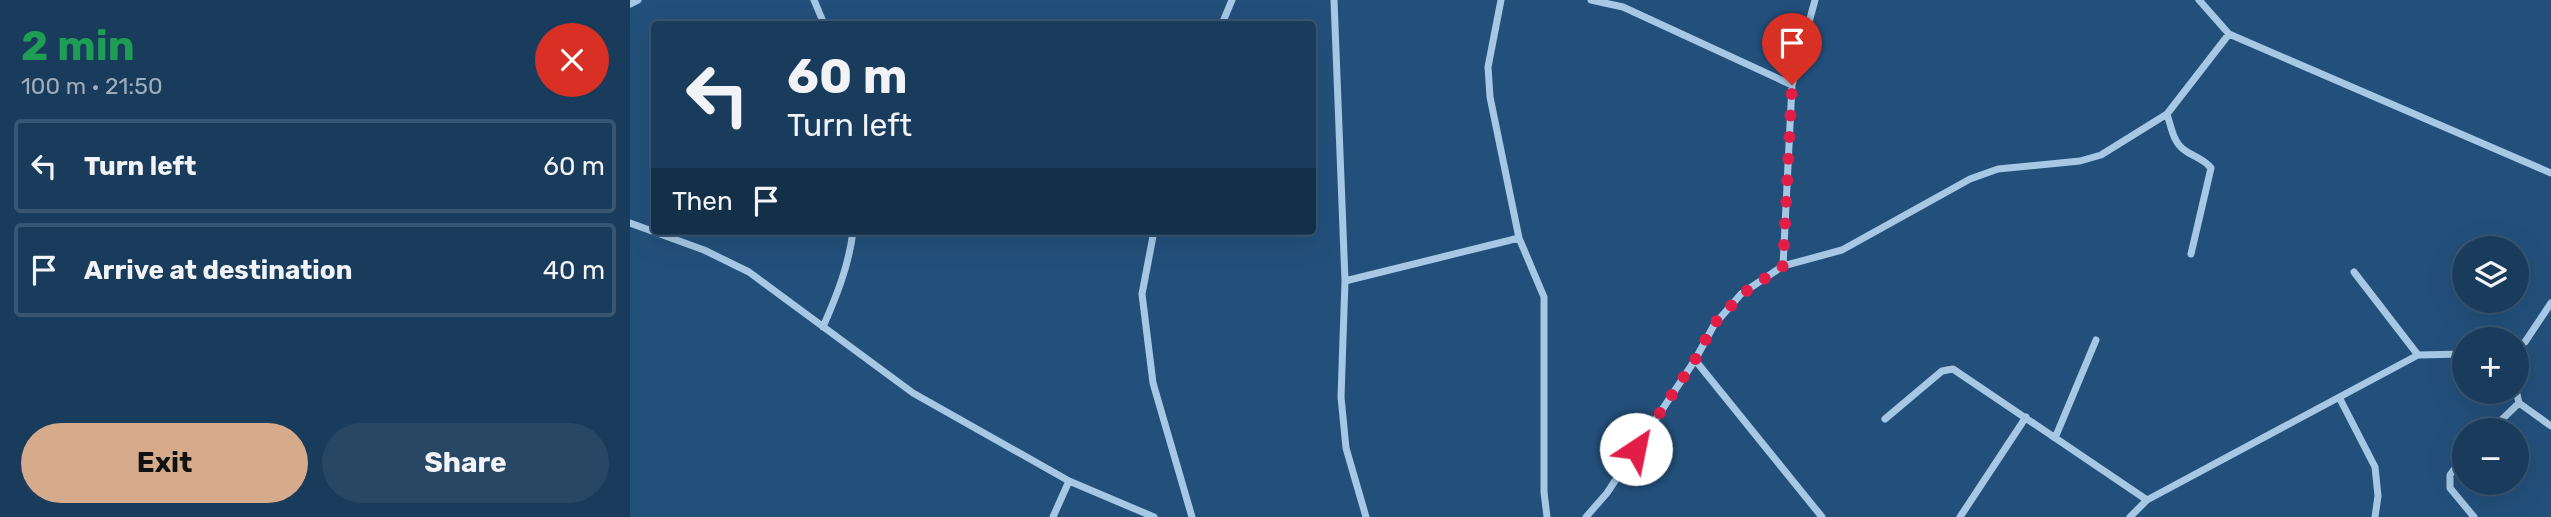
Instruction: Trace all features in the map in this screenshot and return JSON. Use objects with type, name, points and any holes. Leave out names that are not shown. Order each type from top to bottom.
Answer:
[{"type":"street","points":[[630,4],[638,0]]},
{"type":"street","points":[[814,0],[823,21]]},
{"type":"street","points":[[1223,21],[1232,0]]},
{"type":"street","points":[[1334,0],[1345,281],[1341,397],[1346,448],[1366,517]]},
{"type":"street","points":[[1501,0],[1488,67],[1490,97],[1519,238],[1544,297],[1544,492],[1547,517]]},
{"type":"street","points":[[1591,0],[1624,3],[1792,85]]},
{"type":"street","points":[[1783,266],[1792,85],[1815,0]]},
{"type":"street","points":[[2199,0],[2229,34],[2551,173]]},
{"type":"street","points":[[1586,517],[1607,493],[1695,360],[1714,324],[1741,295],[1783,266],[1842,250],[1970,179],[1998,169],[2080,161],[2101,155],[2167,114],[2229,34]]},
{"type":"street","points":[[2167,114],[2175,140],[2183,149],[2205,161],[2211,169],[2191,254]]},
{"type":"street","points":[[630,223],[651,231]]},
{"type":"street","points":[[663,235],[704,250],[749,272],[913,393],[1069,481],[1154,517]]},
{"type":"street","points":[[823,327],[841,285],[853,235]]},
{"type":"street","points":[[1153,235],[1143,295],[1153,383],[1192,517]]},
{"type":"street","points":[[1345,281],[1519,238]]},
{"type":"street","points":[[2354,272],[2418,355]]},
{"type":"street","points":[[2529,336],[2551,303]]},
{"type":"street","points":[[2055,438],[2096,340]]},
{"type":"street","points":[[2130,517],[2147,500],[2418,355],[2452,354]]},
{"type":"street","points":[[1695,360],[1822,517]]},
{"type":"street","points":[[1885,419],[1942,371],[1953,369],[2147,500]]},
{"type":"street","points":[[2340,399],[2375,467],[2378,496],[2375,517]]},
{"type":"street","points":[[2503,418],[2518,404]]},
{"type":"street","points":[[2520,404],[2551,426]]},
{"type":"street","points":[[1960,517],[2026,417]]},
{"type":"street","points":[[2452,471],[2449,475],[2452,489]]},
{"type":"street","points":[[1053,517],[1069,481]]},
{"type":"street","points":[[2457,495],[2474,517]]},
{"type":"route","points":[[1636,449],[1695,360],[1714,324],[1741,295],[1783,266],[1792,85]]}]
